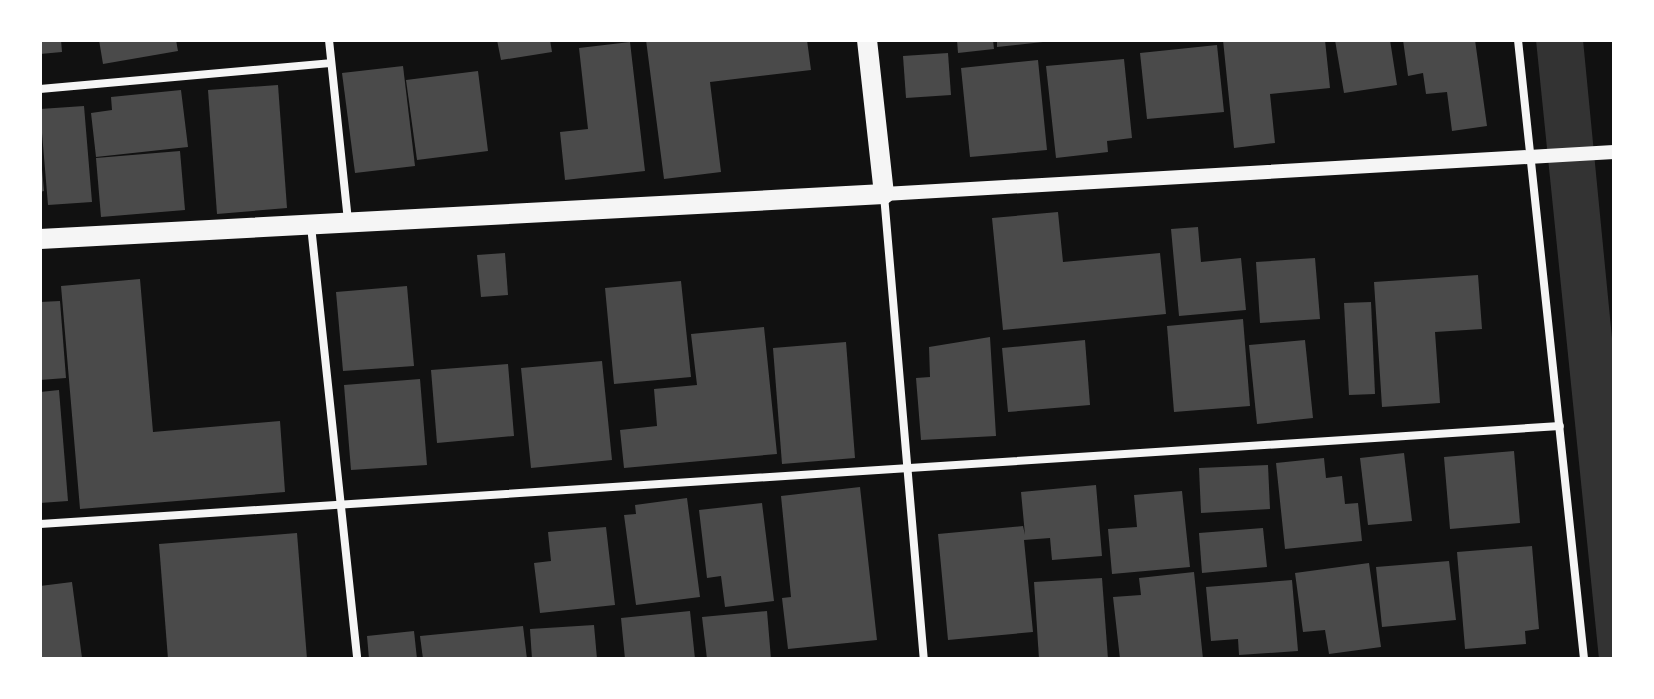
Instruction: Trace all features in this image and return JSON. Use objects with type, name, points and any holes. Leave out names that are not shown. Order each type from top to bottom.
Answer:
[{"type":"main road","points":[[40,239],[884,194],[867,40]]},
{"type":"street","points":[[329,40],[348,222]]},
{"type":"street","points":[[1518,40],[1584,659]]},
{"type":"street","points":[[40,89],[330,63]]},
{"type":"street","points":[[924,659],[884,194],[1532,161],[1614,152]]},
{"type":"street","points":[[311,225],[357,659]]},
{"type":"street","points":[[40,524],[1560,426]]},
{"type":"shaded area","points":[[1536,40],[1583,40],[1614,359],[1614,659],[1599,659]]},
{"type":"building","points":[[40,40],[61,40],[62,52],[40,54]]},
{"type":"building","points":[[99,40],[176,40],[178,51],[103,64]]},
{"type":"building","points":[[497,40],[550,40],[552,52],[501,60]]},
{"type":"building","points":[[646,40],[807,40],[811,70],[710,82],[721,172],[664,179]]},
{"type":"building","points":[[957,40],[993,40],[994,49],[958,53]]},
{"type":"building","points":[[997,40],[1043,40],[1043,42],[997,47]]},
{"type":"building","points":[[1223,40],[1325,40],[1330,88],[1270,94],[1275,143],[1234,148]]},
{"type":"building","points":[[1335,40],[1390,40],[1397,85],[1344,93]]},
{"type":"building","points":[[1403,40],[1475,40],[1487,126],[1452,131],[1447,92],[1426,94],[1423,73],[1408,76]]},
{"type":"building","points":[[630,42],[645,171],[565,180],[560,132],[588,129],[579,48]]},
{"type":"building","points":[[1217,45],[1224,112],[1147,119],[1140,53]]},
{"type":"building","points":[[948,53],[951,95],[906,98],[903,56]]},
{"type":"building","points":[[1124,59],[1132,138],[1107,141],[1108,152],[1056,158],[1046,66]]},
{"type":"building","points":[[1038,60],[1047,150],[970,157],[961,68]]},
{"type":"building","points":[[403,66],[415,166],[355,173],[342,73]]},
{"type":"building","points":[[478,71],[488,151],[417,160],[406,80]]},
{"type":"building","points":[[278,85],[287,208],[217,214],[208,90]]},
{"type":"building","points":[[181,90],[188,147],[96,157],[91,113],[112,110],[111,97]]},
{"type":"building","points":[[84,106],[92,202],[48,205],[40,109]]},
{"type":"building","points":[[180,151],[185,210],[101,217],[96,158]]},
{"type":"building","points":[[40,169],[44,191],[40,192]]},
{"type":"building","points":[[1058,212],[1063,262],[1160,253],[1166,314],[1003,330],[992,218]]},
{"type":"building","points":[[1198,227],[1201,262],[1241,258],[1246,310],[1179,316],[1171,229]]},
{"type":"building","points":[[505,253],[508,295],[481,297],[477,255]]},
{"type":"building","points":[[1315,258],[1320,319],[1260,323],[1256,262]]},
{"type":"building","points":[[1478,275],[1482,329],[1435,332],[1440,403],[1382,407],[1374,282]]},
{"type":"building","points":[[140,279],[153,432],[280,421],[285,492],[80,509],[61,286]]},
{"type":"building","points":[[681,281],[691,377],[614,384],[605,288]]},
{"type":"building","points":[[407,286],[414,366],[343,371],[336,292]]},
{"type":"building","points":[[60,301],[66,378],[40,380],[40,302]]},
{"type":"building","points":[[1371,302],[1375,394],[1349,395],[1344,303]]},
{"type":"building","points":[[1243,319],[1250,406],[1174,412],[1167,326]]},
{"type":"building","points":[[764,327],[777,454],[624,468],[620,430],[657,426],[654,389],[697,385],[691,334]]},
{"type":"building","points":[[990,337],[996,436],[921,440],[916,378],[930,377],[929,347]]},
{"type":"building","points":[[1085,340],[1090,405],[1008,412],[1002,348]]},
{"type":"building","points":[[1305,340],[1313,418],[1257,424],[1249,345]]},
{"type":"building","points":[[846,342],[855,458],[782,464],[773,348]]},
{"type":"building","points":[[602,361],[612,460],[531,468],[521,368]]},
{"type":"building","points":[[508,364],[514,436],[437,443],[431,370]]},
{"type":"building","points":[[420,379],[427,465],[351,470],[344,385]]},
{"type":"building","points":[[59,390],[68,501],[40,503],[40,392]]},
{"type":"building","points":[[1514,451],[1520,523],[1450,529],[1444,457]]},
{"type":"building","points":[[1404,453],[1412,521],[1368,525],[1360,458]]},
{"type":"building","points":[[1324,458],[1326,478],[1342,476],[1345,504],[1358,503],[1362,541],[1285,549],[1276,463]]},
{"type":"building","points":[[1268,465],[1270,509],[1201,513],[1199,468]]},
{"type":"building","points":[[1096,485],[1102,556],[1052,560],[1050,538],[1024,540],[1033,632],[948,640],[938,534],[1023,526],[1025,535],[1021,492]]},
{"type":"building","points":[[860,487],[877,640],[788,649],[782,598],[791,597],[781,496]]},
{"type":"building","points":[[1182,491],[1190,567],[1112,574],[1108,529],[1137,527],[1134,495]]},
{"type":"building","points":[[687,498],[700,597],[636,605],[624,515],[636,514],[635,505]]},
{"type":"building","points":[[762,503],[774,601],[725,607],[721,576],[707,578],[699,510]]},
{"type":"building","points":[[606,527],[615,605],[540,613],[534,563],[551,561],[548,532]]},
{"type":"building","points":[[1263,528],[1267,567],[1202,573],[1199,533]]},
{"type":"building","points":[[297,533],[307,659],[168,659],[159,544]]},
{"type":"building","points":[[1532,546],[1539,629],[1525,631],[1526,644],[1465,649],[1457,552]]},
{"type":"building","points":[[1449,561],[1456,620],[1382,627],[1376,567]]},
{"type":"building","points":[[1369,563],[1381,647],[1329,654],[1325,630],[1303,632],[1295,573]]},
{"type":"building","points":[[1194,572],[1203,659],[1120,659],[1113,597],[1141,595],[1139,578]]},
{"type":"building","points":[[1102,578],[1108,659],[1039,659],[1034,582]]},
{"type":"building","points":[[1292,580],[1298,651],[1239,655],[1238,639],[1211,641],[1206,587]]},
{"type":"building","points":[[72,582],[82,658],[40,659],[40,586]]},
{"type":"building","points":[[690,611],[695,659],[625,659],[621,618]]},
{"type":"building","points":[[767,611],[771,659],[707,659],[702,617]]},
{"type":"building","points":[[594,625],[597,659],[532,659],[530,629]]},
{"type":"building","points":[[523,626],[527,659],[423,659],[420,636]]},
{"type":"building","points":[[414,631],[417,659],[369,659],[367,636]]}]
